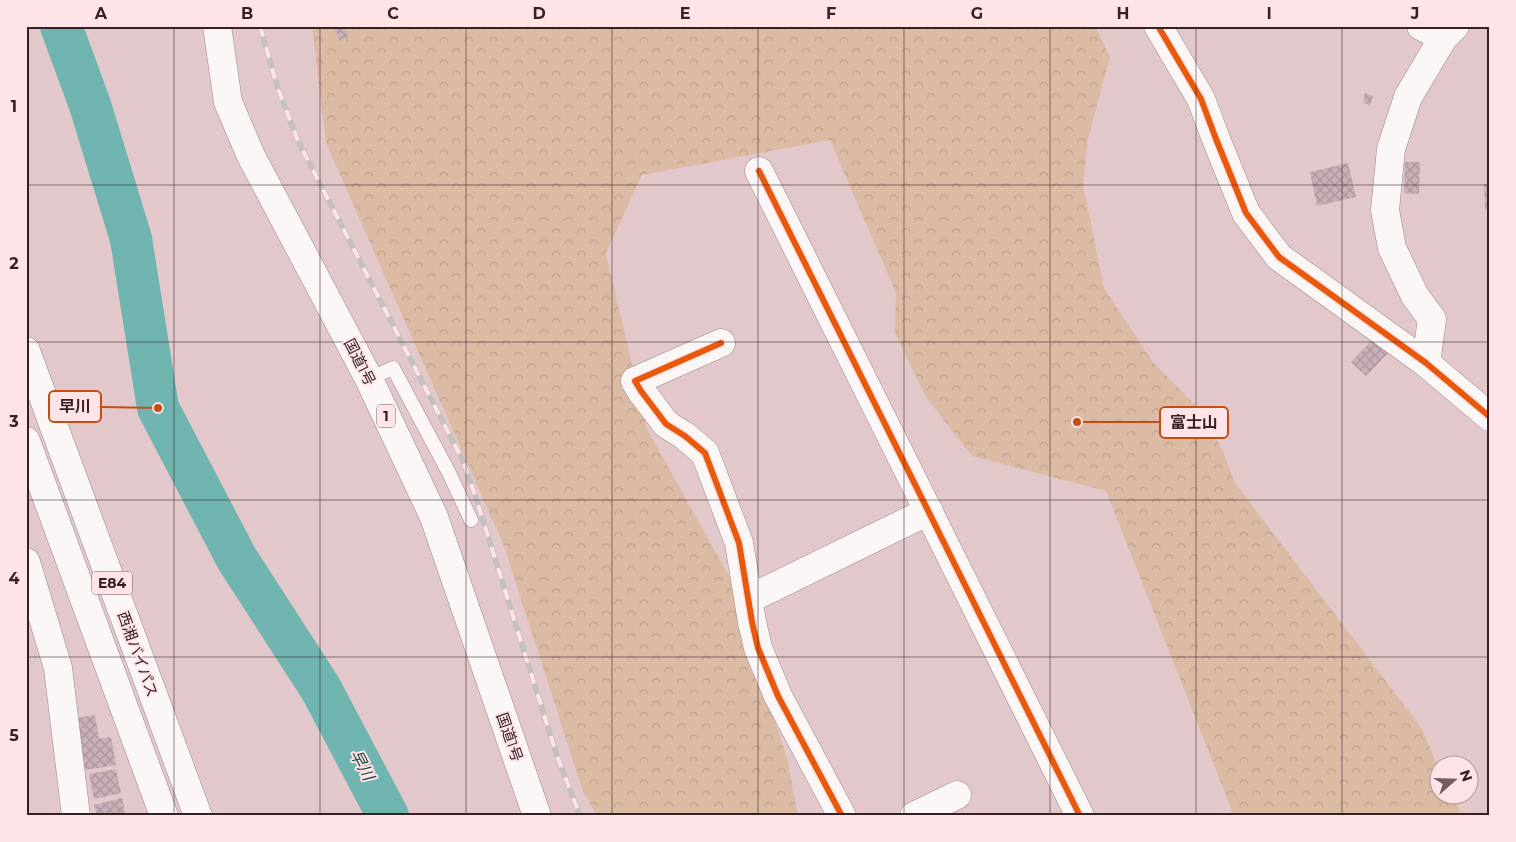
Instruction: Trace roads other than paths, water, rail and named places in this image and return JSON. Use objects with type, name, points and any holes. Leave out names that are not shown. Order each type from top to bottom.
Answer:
[{"type":"main road","name":"国道1号","points":[[217,26],[228,102],[251,156],[369,379],[434,517],[537,816]]},
{"type":"main road","points":[[1158,26],[1201,98],[1246,213],[1279,257],[1426,363],[1490,417]]},
{"type":"main road","points":[[1426,363],[1432,319],[1414,296],[1392,248],[1385,210],[1391,149],[1408,97],[1440,30]]},
{"type":"main road","points":[[759,171],[1080,816]]},
{"type":"main road","points":[[721,343],[635,381],[666,424],[685,436],[705,454],[739,543],[758,648],[778,696],[842,816]]},
{"type":"main road","name":"西湘バイパス","points":[[26,351],[198,816]]},
{"type":"main road","name":"西湘バイパス","points":[[26,441],[164,816]]},
{"type":"main road","points":[[749,599],[929,511]]},
{"type":"main road","points":[[26,562],[58,668],[76,816]]},
{"type":"main road","points":[[914,816],[957,795]]},
{"type":"lane","points":[[369,379],[392,368],[471,520]]},
{"type":"waterway","name":"早川","points":[[61,26],[90,105],[131,239],[158,408],[237,559],[321,689],[388,816]]},
{"type":"railway","points":[[260,26],[277,86],[298,141],[463,461],[556,753],[580,816]]},
{"type":"place","name":"早川","points":[[158,408]]},
{"type":"place","name":"富士山","points":[[1077,422]]}]
